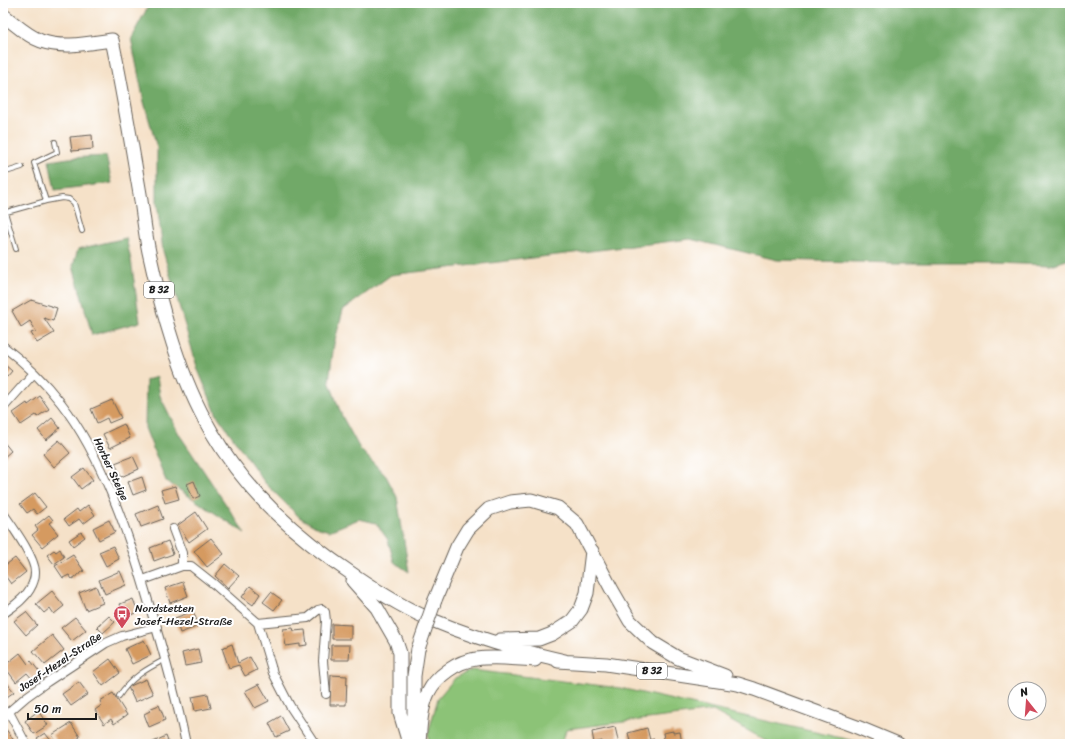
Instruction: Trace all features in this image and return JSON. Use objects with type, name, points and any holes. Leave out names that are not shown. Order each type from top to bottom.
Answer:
[{"type":"main road","name":"B 32","points":[[3,15],[21,30],[40,41],[55,45],[73,46],[112,40],[124,100],[150,253],[169,326],[190,388],[212,432],[246,483],[288,525],[307,541],[337,564],[407,608],[434,621],[521,651],[566,661],[614,665],[738,684],[850,724],[898,744]]},
{"type":"main road","points":[[417,744],[413,712],[414,676],[418,649],[435,600],[456,547],[468,529],[489,509],[510,502],[531,500],[558,508],[577,524],[612,590],[630,620],[653,643],[678,658],[734,680],[738,684]]},
{"type":"main road","points":[[489,640],[539,639],[552,634],[572,621],[581,610],[587,593],[592,551]]},
{"type":"main road","points":[[337,564],[377,608],[396,641],[400,653],[400,714],[408,740],[411,744]]},
{"type":"main road","points":[[417,744],[428,693],[444,672],[458,664],[475,659],[491,658],[566,661]]},
{"type":"street","name":"Horber Steige","points":[[3,346],[34,373],[62,404],[85,440],[110,490],[143,580],[166,659],[186,744]]},
{"type":"street","points":[[3,408],[34,373]]},
{"type":"street","points":[[3,512],[27,550],[36,571],[30,590],[24,598],[3,614]]},
{"type":"street","points":[[173,529],[182,553],[182,566]]},
{"type":"street","points":[[143,580],[182,566],[190,566],[200,572],[258,623],[273,673],[290,706],[315,744]]},
{"type":"street","points":[[258,623],[308,618],[318,610],[322,609],[325,612],[326,621],[323,661],[326,694]]},
{"type":"street","name":"Josef-Hezel-Straße","points":[[6,714],[47,682],[106,643],[122,636],[157,627]]},
{"type":"street","points":[[6,714],[26,744]]},
{"type":"lane","points":[[46,201],[34,163],[57,152],[55,142]]},
{"type":"lane","points":[[3,173],[22,167]]},
{"type":"lane","points":[[16,249],[4,212],[46,201],[62,198],[69,199],[74,203],[82,232]]},
{"type":"lane","points":[[119,696],[128,684],[137,676],[166,659]]},
{"type":"green space","points":[[150,3],[1070,3],[1070,259],[1051,265],[777,260],[690,239],[391,275],[343,310],[334,344],[329,381],[342,416],[360,449],[386,476],[397,497],[409,572],[394,562],[388,540],[376,523],[359,519],[329,531],[316,527],[299,517],[265,483],[217,415],[198,370],[163,251],[157,203],[157,148],[144,102],[131,38]]},
{"type":"green space","points":[[106,156],[112,183],[55,190],[49,161],[69,158]]},
{"type":"green space","points":[[126,238],[131,260],[140,322],[92,335],[73,266],[78,249]]},
{"type":"green space","points":[[157,377],[160,396],[179,434],[245,533],[166,481],[145,428],[146,380]]},
{"type":"green space","points":[[472,670],[620,688],[868,744],[772,744],[713,711],[566,729],[562,744],[429,744],[428,734],[438,698],[455,678]]},
{"type":"building","points":[[92,135],[93,149],[72,151],[70,137]]},
{"type":"building","points":[[31,300],[57,308],[53,321],[44,318],[54,333],[37,343],[31,333],[36,331],[30,321],[21,327],[12,311]]},
{"type":"building","points":[[5,365],[12,371],[7,377],[3,374],[3,368]]},
{"type":"building","points":[[40,396],[49,409],[37,417],[36,415],[21,425],[13,413],[27,403],[28,405]]},
{"type":"building","points":[[112,400],[121,418],[109,423],[107,418],[97,423],[91,409]]},
{"type":"building","points":[[52,418],[60,428],[46,440],[38,430]]},
{"type":"building","points":[[124,424],[130,438],[110,448],[103,434]]},
{"type":"building","points":[[59,440],[70,453],[54,467],[43,454]]},
{"type":"building","points":[[3,441],[11,451],[3,458]]},
{"type":"building","points":[[133,456],[139,469],[121,477],[115,463]]},
{"type":"building","points":[[84,468],[93,480],[81,489],[72,477]]},
{"type":"building","points":[[142,477],[146,490],[133,495],[128,482]]},
{"type":"building","points":[[194,481],[200,496],[193,499],[187,484]]},
{"type":"building","points":[[175,486],[179,499],[165,503],[161,490]]},
{"type":"building","points":[[35,493],[46,507],[37,514],[33,509],[27,513],[20,504]]},
{"type":"building","points":[[88,505],[95,515],[83,524],[79,519],[69,526],[64,519],[77,509],[79,512]]},
{"type":"building","points":[[158,505],[163,519],[141,527],[136,514]]},
{"type":"building","points":[[196,512],[207,529],[189,542],[178,525]]},
{"type":"building","points":[[49,515],[53,520],[49,523],[58,534],[42,547],[32,535],[38,530],[35,526]]},
{"type":"building","points":[[109,520],[115,532],[99,540],[93,528]]},
{"type":"building","points":[[81,532],[85,537],[73,546],[69,540]]},
{"type":"building","points":[[211,538],[224,554],[207,567],[194,551]]},
{"type":"building","points":[[168,541],[173,554],[154,561],[150,548]]},
{"type":"building","points":[[113,546],[119,559],[106,566],[99,552]]},
{"type":"building","points":[[60,549],[64,557],[54,564],[47,555],[54,550],[56,552]]},
{"type":"building","points":[[73,555],[84,571],[72,579],[69,575],[63,578],[55,566]]},
{"type":"building","points":[[15,558],[26,572],[11,584],[3,573],[3,567]]},
{"type":"building","points":[[225,564],[239,576],[228,588],[215,576]]},
{"type":"building","points":[[120,571],[126,585],[105,594],[99,580]]},
{"type":"building","points":[[183,582],[188,596],[170,603],[165,588]]},
{"type":"building","points":[[96,586],[103,603],[86,610],[79,593]]},
{"type":"building","points":[[250,586],[260,594],[253,605],[242,597]]},
{"type":"building","points":[[52,591],[64,606],[54,614],[50,608],[44,613],[36,604]]},
{"type":"building","points":[[271,592],[282,600],[274,610],[263,602]]},
{"type":"building","points":[[133,599],[138,612],[125,617],[120,604]]},
{"type":"building","points":[[193,611],[199,626],[180,633],[175,618]]},
{"type":"building","points":[[26,612],[37,625],[26,635],[14,621]]},
{"type":"building","points":[[109,616],[115,622],[103,633],[97,627]]},
{"type":"building","points":[[75,617],[86,630],[72,641],[61,628]]},
{"type":"building","points":[[332,624],[351,625],[351,639],[332,639]]},
{"type":"building","points":[[293,628],[294,631],[305,630],[307,645],[300,646],[300,644],[286,646],[283,629]]},
{"type":"building","points":[[52,635],[64,650],[45,665],[33,651]]},
{"type":"building","points":[[144,640],[151,655],[132,664],[125,649]]},
{"type":"building","points":[[232,644],[238,663],[250,657],[257,670],[245,676],[239,665],[229,668],[222,648]]},
{"type":"building","points":[[331,645],[350,645],[349,660],[331,660]]},
{"type":"building","points":[[198,649],[201,663],[185,666],[182,653]]},
{"type":"building","points":[[20,653],[28,664],[31,661],[42,675],[34,681],[27,673],[16,682],[4,666]]},
{"type":"building","points":[[110,659],[120,673],[103,686],[93,672]]},
{"type":"building","points":[[331,675],[347,676],[346,705],[330,705]]},
{"type":"building","points":[[146,679],[153,694],[135,702],[128,687]]},
{"type":"building","points":[[79,682],[88,694],[71,706],[62,694]]},
{"type":"building","points":[[3,683],[4,685],[7,683],[14,692],[4,699]]},
{"type":"building","points":[[259,684],[269,701],[255,708],[245,691]]},
{"type":"building","points":[[113,693],[127,715],[114,724],[111,719],[104,724],[95,710],[102,705],[100,701]]},
{"type":"building","points":[[208,694],[211,708],[195,711],[192,697]]},
{"type":"building","points":[[159,705],[165,720],[149,727],[144,714],[150,711],[149,709]]},
{"type":"building","points":[[38,711],[48,725],[34,734],[25,721]]},
{"type":"building","points":[[281,716],[289,731],[276,737],[269,723]]},
{"type":"building","points":[[71,723],[80,737],[70,744],[58,744],[52,735]]},
{"type":"building","points":[[615,727],[619,744],[603,744],[602,741],[594,743],[592,732]]},
{"type":"building","points":[[5,728],[13,739],[7,744],[3,744],[3,729]]},
{"type":"building","points":[[647,728],[650,740],[654,739],[655,744],[631,744],[628,733]]},
{"type":"building","points":[[673,731],[673,733],[680,732],[682,744],[665,744],[663,733]]},
{"type":"building","points":[[45,733],[52,742],[49,744],[41,744],[37,738]]},
{"type":"building","points":[[166,736],[169,744],[151,743]]},
{"type":"place","name":"Nordstetten Josef-Hezel-Straße","points":[[122,629]]}]
